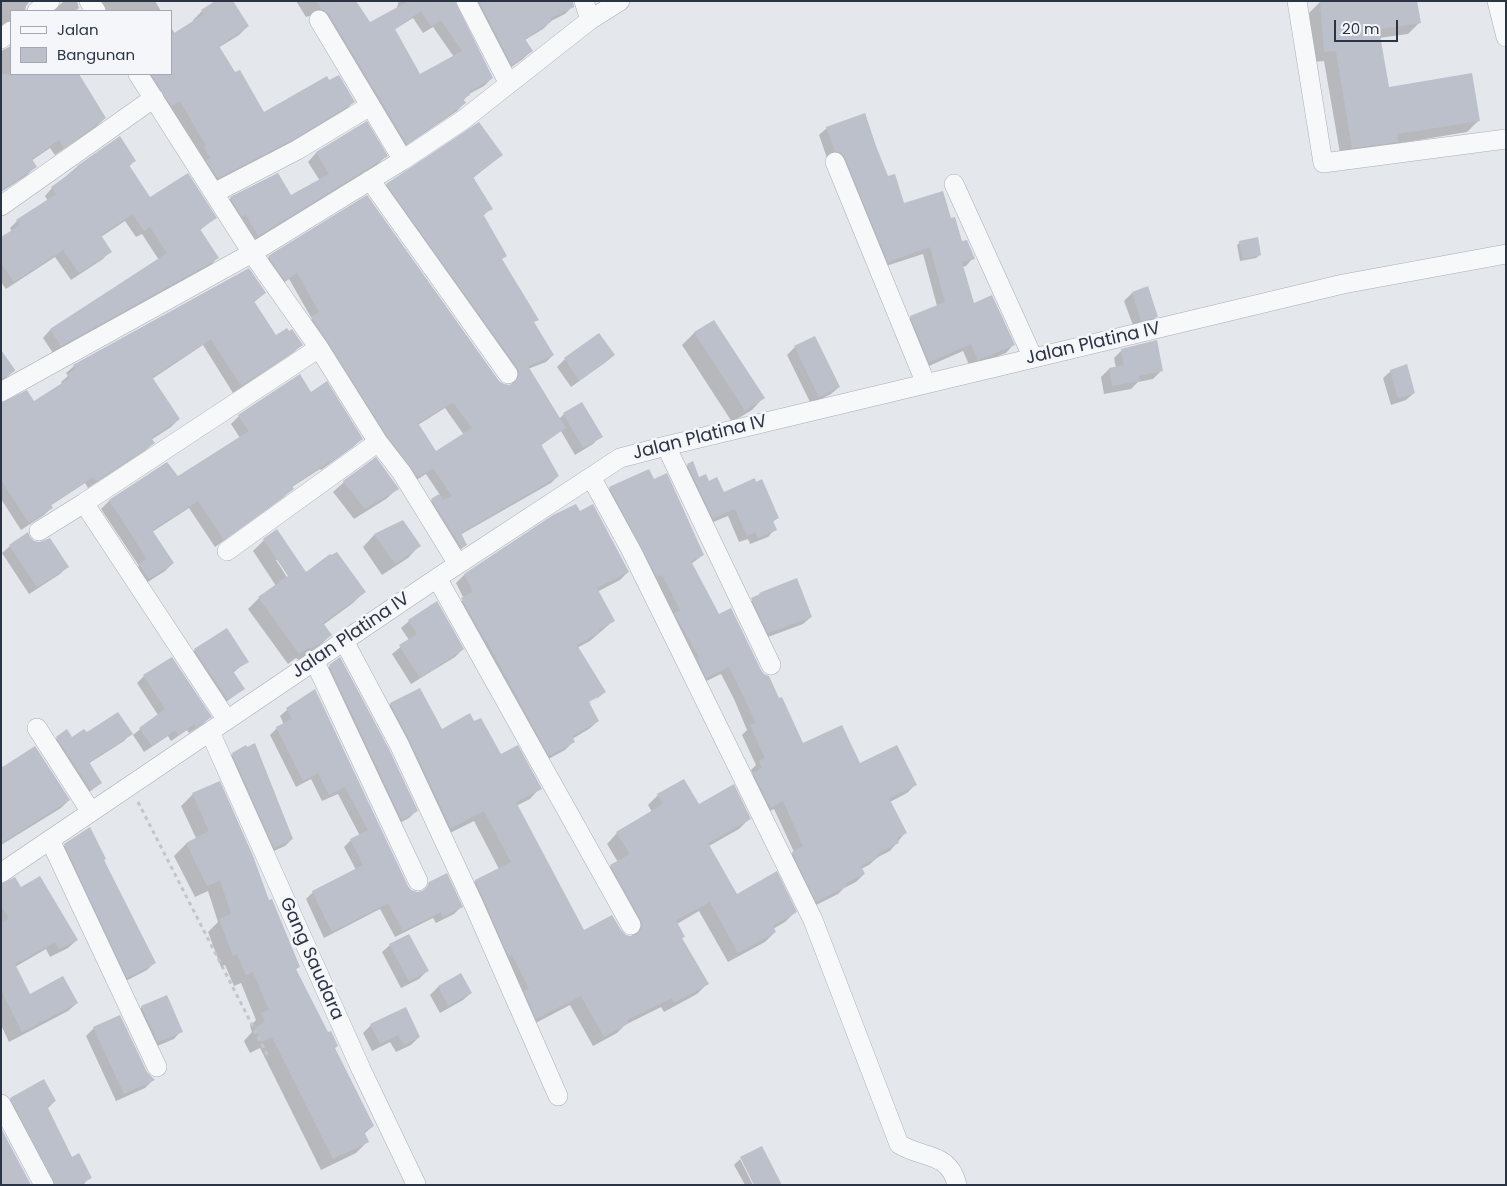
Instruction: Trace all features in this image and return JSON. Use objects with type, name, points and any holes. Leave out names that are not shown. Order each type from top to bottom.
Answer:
[{"type":"street","points":[[38,10],[50,1]]},
{"type":"street","points":[[466,1],[509,84]]},
{"type":"street","points":[[584,1],[590,20]]},
{"type":"street","points":[[1,392],[252,253],[403,160],[463,120],[590,20],[620,1]]},
{"type":"street","points":[[1297,1],[1323,163],[1506,140]]},
{"type":"street","points":[[1497,1],[1506,37]]},
{"type":"street","points":[[319,20],[403,160]]},
{"type":"street","points":[[139,75],[252,253],[319,348],[378,442],[402,472],[458,564]]},
{"type":"street","points":[[1,206],[154,98]]},
{"type":"street","points":[[214,193],[297,150],[370,106]]},
{"type":"street","points":[[835,162],[926,384]]},
{"type":"street","points":[[370,180],[508,374]]},
{"type":"street","points":[[954,184],[1033,358]]},
{"type":"street","name":"Jalan Platina IV","points":[[1,873],[314,660],[620,458],[1343,284],[1506,254]]},
{"type":"street","points":[[39,531],[319,348]]},
{"type":"street","points":[[227,551],[378,442]]},
{"type":"street","points":[[666,446],[771,665]]},
{"type":"street","points":[[591,477],[636,562],[813,920],[899,1144],[908,1150],[943,1161],[951,1169],[956,1185]]},
{"type":"street","points":[[84,503],[227,720]]},
{"type":"street","points":[[437,578],[631,925]]},
{"type":"street","points":[[344,641],[403,753],[474,905],[558,1096]]},
{"type":"street","points":[[314,660],[418,881]]},
{"type":"street","points":[[37,728],[91,812]]},
{"type":"street","name":"Gang Saudara","points":[[210,732],[361,1069],[416,1184]]},
{"type":"street","points":[[50,840],[157,1067]]},
{"type":"street","points":[[1,1104],[44,1185]]},
{"type":"path","points":[[130,786],[269,1058]]},
{"type":"building","points":[[215,1],[233,1],[249,26],[219,46],[235,72],[240,70],[264,112],[327,76],[329,80],[339,75],[355,102],[292,140],[218,178],[206,161],[210,158],[204,147],[206,146],[180,101],[171,106],[152,75],[172,75],[172,34],[204,14],[201,10]]},
{"type":"building","points":[[316,1],[356,1],[370,22],[409,1],[455,1],[493,78],[469,92],[470,95],[463,99],[466,103],[407,144],[329,14],[321,9]],"holes":[[[421,11],[431,26],[441,20],[462,51],[420,74],[395,29]]]},
{"type":"building","points":[[479,1],[573,1],[574,7],[550,18],[552,21],[525,39],[533,51],[512,65]]},
{"type":"building","points":[[1320,1],[1417,1],[1421,23],[1379,29],[1389,87],[1472,73],[1480,121],[1397,134],[1398,142],[1352,148],[1336,51],[1324,52]]},
{"type":"building","points":[[1,74],[80,75],[106,118],[64,148],[59,140],[32,159],[37,167],[1,190]]},
{"type":"building","points":[[865,113],[888,176],[895,174],[904,203],[943,191],[951,218],[955,217],[962,241],[967,240],[975,259],[962,262],[974,303],[992,295],[1015,345],[978,360],[971,344],[929,362],[910,316],[945,302],[930,247],[888,262],[845,158],[841,153],[835,151],[826,127]]},
{"type":"building","points":[[367,121],[388,156],[258,236],[246,215],[242,217],[230,197],[278,173],[291,195],[329,174],[316,152]]},
{"type":"building","points":[[479,122],[503,155],[473,177],[493,209],[483,214],[507,256],[502,259],[539,320],[534,322],[554,355],[528,366],[566,428],[541,444],[559,476],[461,533],[467,545],[462,548],[431,499],[439,494],[443,500],[452,496],[433,468],[418,477],[387,436],[311,317],[319,312],[297,273],[285,281],[268,256],[367,195],[499,381],[509,385],[514,383],[518,378],[519,372],[517,367],[386,184]],"holes":[[[453,402],[472,428],[436,451],[418,423]]]},
{"type":"building","points":[[120,136],[136,161],[129,165],[150,197],[188,173],[217,218],[200,229],[219,258],[61,346],[50,329],[167,253],[150,227],[144,231],[133,214],[101,235],[112,252],[79,273],[63,250],[14,282],[1,263],[1,237],[20,225],[16,220],[56,194],[51,187]]},
{"type":"building","points":[[1258,237],[1261,255],[1243,259],[1239,241]]},
{"type":"building","points":[[249,268],[266,293],[254,301],[276,335],[287,328],[289,331],[292,329],[303,345],[241,386],[211,339],[152,377],[180,419],[151,438],[155,443],[96,481],[93,477],[51,505],[53,508],[29,523],[1,480],[1,403],[27,390],[34,401],[70,378],[68,374],[75,369],[73,365]]},
{"type":"building","points":[[1148,286],[1158,317],[1141,321],[1132,292]]},
{"type":"building","points":[[714,320],[765,398],[745,411],[694,332]]},
{"type":"building","points":[[599,333],[615,355],[579,381],[564,358]]},
{"type":"building","points":[[815,336],[840,387],[819,397],[794,346]]},
{"type":"building","points":[[1157,340],[1163,371],[1139,376],[1140,381],[1112,386],[1109,368],[1124,365],[1121,349]]},
{"type":"building","points":[[1,351],[15,371],[1,379]]},
{"type":"building","points":[[1407,364],[1415,393],[1398,398],[1390,370]]},
{"type":"building","points":[[300,374],[311,392],[327,381],[363,439],[292,486],[294,489],[224,540],[198,501],[152,530],[174,563],[149,579],[139,564],[147,559],[109,500],[167,462],[178,476],[249,431],[238,415]]},
{"type":"building","points":[[582,402],[603,437],[583,448],[563,413]]},
{"type":"building","points":[[376,457],[399,489],[365,509],[343,481]]},
{"type":"building","points":[[693,461],[699,477],[706,474],[709,481],[717,477],[724,492],[755,478],[756,482],[762,479],[779,518],[773,521],[777,530],[758,538],[755,532],[747,536],[735,509],[713,518],[687,464]]},
{"type":"building","points":[[649,469],[654,479],[667,473],[704,555],[691,561],[719,614],[731,608],[761,670],[769,676],[779,698],[782,697],[803,743],[842,725],[860,763],[897,745],[917,785],[889,798],[907,833],[897,838],[899,843],[877,854],[879,857],[861,866],[865,874],[845,884],[848,886],[816,902],[792,852],[803,846],[783,801],[771,808],[753,773],[762,768],[759,761],[765,758],[750,725],[756,723],[741,691],[729,667],[706,678],[697,658],[699,657],[674,613],[680,610],[662,575],[657,577],[609,487]]},
{"type":"building","points":[[576,504],[580,511],[593,504],[629,572],[597,588],[615,621],[577,645],[606,692],[589,702],[599,721],[572,736],[575,742],[549,756],[461,598],[473,592],[464,574],[553,515]]},
{"type":"building","points":[[403,520],[421,546],[395,564],[374,534]]},
{"type":"building","points":[[277,529],[306,572],[330,554],[337,552],[366,592],[323,623],[332,635],[311,649],[309,647],[299,654],[258,597],[288,576],[263,539]]},
{"type":"building","points":[[28,532],[34,541],[40,542],[50,538],[69,567],[37,587],[9,545]]},
{"type":"building","points":[[797,578],[812,617],[768,633],[751,598]]},
{"type":"building","points":[[437,601],[464,649],[420,678],[399,645],[417,634],[408,620]]},
{"type":"building","points":[[227,628],[249,662],[233,671],[245,689],[228,700],[194,649]]},
{"type":"building","points":[[172,657],[212,717],[196,727],[195,724],[178,735],[175,730],[152,746],[139,728],[165,709],[143,675]]},
{"type":"building","points":[[340,657],[389,749],[418,811],[402,820],[329,665]]},
{"type":"building","points":[[420,688],[442,729],[470,713],[474,721],[481,718],[501,754],[518,745],[542,789],[516,802],[584,930],[612,915],[626,935],[636,935],[640,931],[642,926],[641,920],[610,865],[630,854],[616,832],[663,804],[657,794],[684,779],[699,804],[734,784],[751,819],[708,843],[737,894],[777,871],[797,912],[773,926],[776,932],[738,953],[710,902],[676,920],[685,937],[682,938],[709,984],[674,1003],[672,998],[627,1020],[629,1023],[604,1037],[581,996],[536,1019],[524,991],[529,989],[512,955],[509,957],[475,880],[511,862],[484,811],[451,828],[390,703]]},
{"type":"building","points":[[315,689],[408,886],[411,890],[422,891],[427,888],[429,882],[447,873],[463,907],[443,917],[441,912],[403,931],[388,903],[332,932],[312,891],[363,865],[350,839],[368,830],[345,787],[329,795],[318,773],[303,781],[276,727],[292,719],[286,708]]},
{"type":"building","points":[[118,712],[133,734],[89,762],[102,783],[91,790],[56,737],[67,729],[72,737],[84,729],[87,732]]},
{"type":"building","points":[[255,743],[293,839],[274,848],[232,753],[246,745],[247,747]]},
{"type":"building","points":[[35,746],[70,800],[1,843],[1,768]]},
{"type":"building","points":[[220,781],[253,856],[269,900],[272,899],[300,967],[296,969],[328,1032],[331,1031],[338,1046],[335,1048],[374,1126],[364,1131],[369,1142],[333,1159],[272,1037],[262,1042],[255,1028],[265,1022],[261,1013],[269,1010],[253,972],[246,975],[237,954],[233,956],[219,919],[231,914],[220,880],[207,886],[186,843],[209,831],[192,793]]},
{"type":"building","points":[[90,827],[106,859],[104,860],[156,963],[127,978],[64,844]]},
{"type":"building","points":[[40,876],[78,940],[59,949],[55,942],[15,964],[30,994],[63,976],[78,1003],[22,1032],[1,990],[1,923],[9,919],[1,906],[1,884],[15,877],[21,887]]},
{"type":"building","points":[[409,934],[429,971],[409,981],[389,944]]},
{"type":"building","points":[[461,973],[472,993],[448,1006],[438,986]]},
{"type":"building","points":[[167,995],[183,1032],[158,1042],[141,1006]]},
{"type":"building","points":[[406,1007],[420,1037],[404,1045],[398,1035],[380,1044],[370,1024]]},
{"type":"building","points":[[120,1015],[147,1072],[155,1080],[124,1094],[93,1027]]},
{"type":"building","points":[[44,1079],[56,1101],[47,1106],[72,1157],[79,1153],[92,1178],[78,1185],[55,1185],[10,1098]]},
{"type":"building","points":[[1,1128],[31,1185],[1,1185]]},
{"type":"building","points":[[762,1146],[782,1185],[754,1185],[740,1157]]}]
